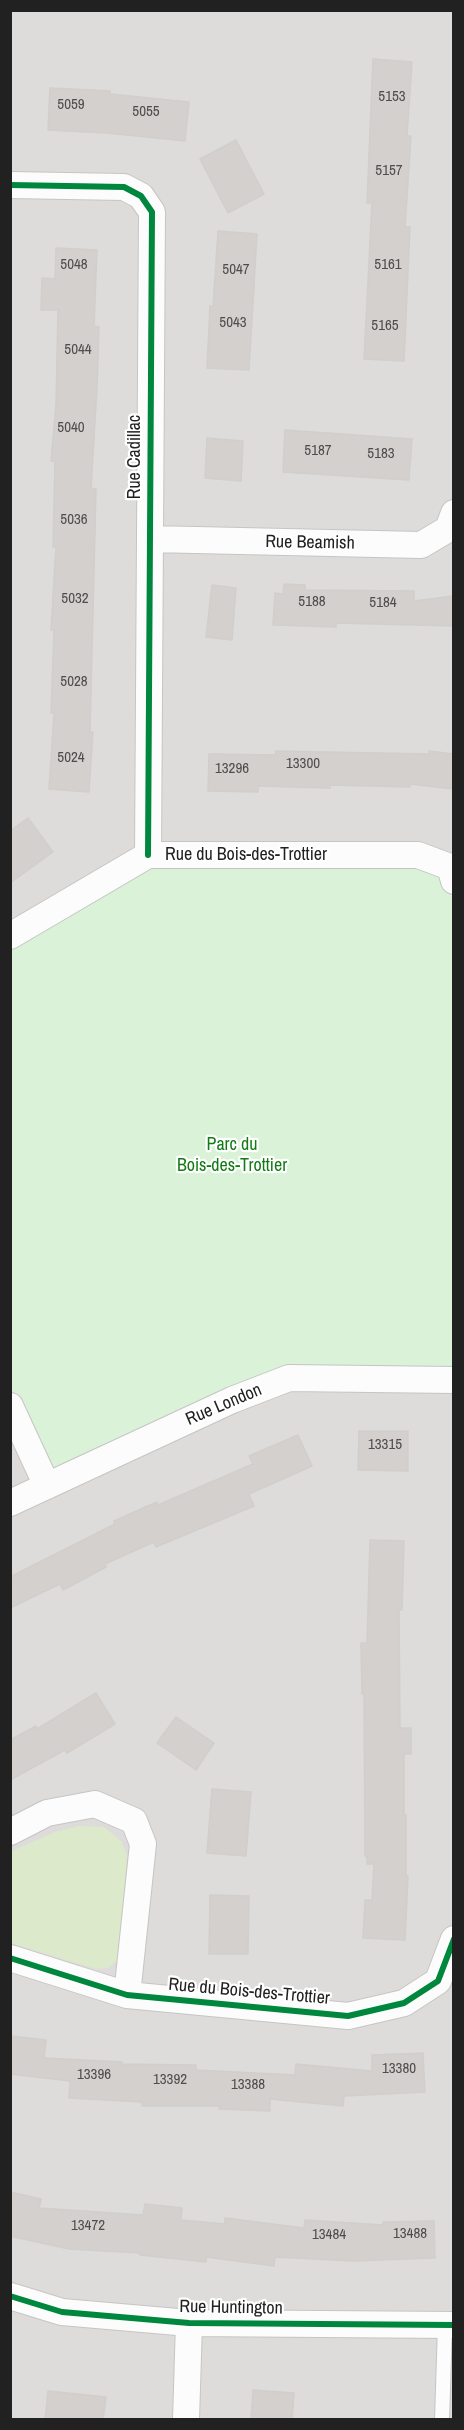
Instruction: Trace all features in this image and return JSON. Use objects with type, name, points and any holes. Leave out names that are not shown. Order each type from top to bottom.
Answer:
[{"type":"street","name":"Rue Cadillac","points":[[10,185],[124,187],[141,196],[152,213],[148,855]]},
{"type":"street","name":"Rue Beamish","points":[[150,539],[421,545],[448,529],[453,513]]},
{"type":"street","name":"Rue du Bois-des-Trottier","points":[[10,936],[148,855],[417,855],[450,867],[453,881]]},
{"type":"street","name":"Rue London","points":[[10,1503],[232,1400],[289,1378],[453,1380]]},
{"type":"street","points":[[10,1406],[47,1486]]},
{"type":"street","points":[[10,1832],[48,1813],[95,1804],[134,1821],[142,1844],[128,1995]]},
{"type":"street","name":"Rue du Bois-des-Trottier","points":[[10,1958],[128,1995],[348,2016],[404,2003],[438,1981],[453,1939]]},
{"type":"street","name":"Rue Huntington","points":[[10,2296],[62,2312],[189,2323],[449,2325]]},
{"type":"street","points":[[186,2420],[189,2323]]},
{"type":"lane","points":[[442,2420],[449,2325]]},
{"type":"shaded area","points":[[11,11],[453,11],[453,2419],[11,2419]]},
{"type":"green space","name":"Parc du Bois-des-Trottier","points":[[148,855],[418,855],[454,881],[453,1380],[289,1378],[47,1486],[11,1406],[10,934]]},
{"type":"green space","points":[[79,1826],[104,1827],[121,1841],[127,1855],[119,1959],[108,1968],[96,1969],[11,1943],[10,1852],[55,1832]]},
{"type":"building","points":[[373,59],[412,62],[407,136],[411,136],[405,227],[410,227],[404,361],[364,359],[372,203],[367,203]]},
{"type":"building","points":[[50,88],[110,91],[110,94],[189,102],[185,141],[108,133],[48,130]]},
{"type":"building","points":[[236,140],[264,194],[228,213],[200,159]]},
{"type":"building","points":[[218,231],[257,234],[249,370],[207,368],[210,306],[213,307]]},
{"type":"building","points":[[56,248],[97,250],[94,326],[99,327],[91,488],[96,489],[90,732],[93,732],[89,792],[49,789],[54,713],[51,713],[54,630],[51,630],[56,547],[53,547],[55,461],[51,461],[56,404],[58,310],[41,310],[42,278],[55,279]]},
{"type":"building","points":[[285,430],[412,439],[409,480],[283,472]]},
{"type":"building","points":[[207,438],[243,441],[241,481],[205,478]]},
{"type":"building","points":[[284,584],[305,585],[305,590],[414,591],[414,601],[453,596],[453,626],[336,623],[336,627],[273,625],[275,593],[283,594]]},
{"type":"building","points":[[212,585],[236,588],[232,640],[206,637]]},
{"type":"building","points":[[276,751],[429,754],[429,751],[453,754],[453,789],[410,784],[410,787],[258,786],[258,792],[208,791],[209,754],[276,755]]},
{"type":"building","points":[[28,818],[53,852],[10,883],[10,831]]},
{"type":"building","points":[[359,1431],[408,1431],[408,1471],[358,1470]]},
{"type":"building","points":[[298,1435],[312,1466],[249,1494],[254,1506],[156,1547],[154,1542],[105,1564],[106,1567],[63,1590],[60,1584],[10,1608],[10,1577],[115,1524],[114,1521],[157,1502],[158,1505],[253,1464],[249,1456]]},
{"type":"building","points":[[370,1540],[404,1541],[402,1610],[399,1610],[400,1728],[411,1728],[411,1754],[404,1754],[406,1876],[408,1876],[405,1940],[363,1938],[365,1900],[372,1900],[374,1864],[367,1864],[367,1856],[365,1856],[364,1694],[362,1694],[361,1643],[367,1643]]},
{"type":"building","points":[[96,1693],[115,1724],[67,1753],[65,1750],[10,1780],[10,1740],[36,1726],[37,1729]]},
{"type":"building","points":[[176,1717],[214,1743],[196,1770],[157,1743]]},
{"type":"building","points":[[212,1789],[251,1792],[246,1856],[207,1853]]},
{"type":"building","points":[[210,1895],[249,1896],[248,1954],[209,1954]]},
{"type":"building","points":[[10,2036],[46,2040],[44,2058],[122,2062],[122,2064],[196,2065],[196,2070],[295,2075],[296,2064],[372,2071],[372,2055],[423,2053],[425,2092],[344,2096],[343,2106],[270,2099],[270,2111],[219,2109],[220,2106],[142,2106],[142,2102],[69,2098],[70,2081],[10,2074]]},
{"type":"building","points":[[10,2192],[41,2199],[39,2208],[143,2215],[145,2204],[182,2208],[181,2220],[225,2224],[225,2218],[304,2228],[305,2220],[383,2225],[383,2222],[434,2221],[435,2258],[353,2261],[275,2257],[274,2266],[206,2257],[206,2262],[140,2255],[140,2253],[69,2249],[10,2236]]},
{"type":"building","points":[[253,2390],[294,2393],[292,2420],[251,2420]]},
{"type":"building","points":[[48,2391],[106,2397],[103,2420],[45,2420]]},
{"type":"cycle path","points":[[10,185],[124,187],[141,196],[152,212],[148,855]]},
{"type":"cycle path","points":[[10,1958],[127,1995],[348,2016],[404,2003],[438,1981],[454,1939]]},
{"type":"cycle path","points":[[10,2296],[62,2312],[189,2323],[454,2325]]}]
